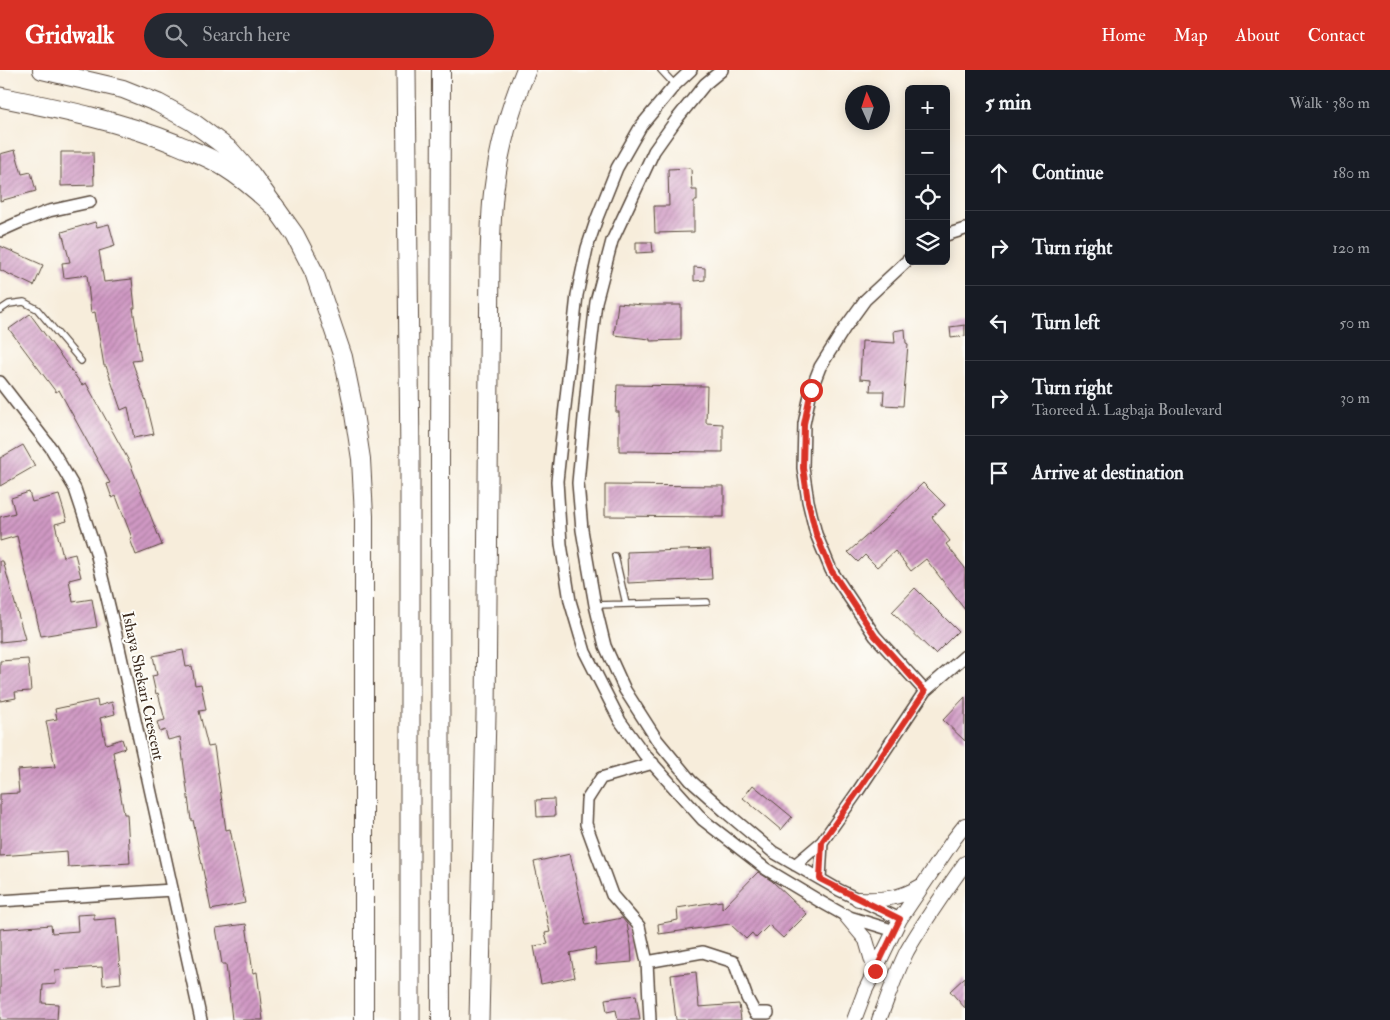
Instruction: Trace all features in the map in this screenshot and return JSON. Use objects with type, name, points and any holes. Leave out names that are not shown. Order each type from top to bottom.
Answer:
[{"type":"highway","points":[[406,70],[410,451],[410,1020]]},
{"type":"highway","points":[[479,1020],[486,715],[490,255],[494,190],[502,142],[517,92],[526,70]]},
{"type":"highway","points":[[0,97],[58,109],[150,133],[224,166],[254,188],[275,207]]},
{"type":"main road","points":[[42,70],[123,90],[158,103],[190,121],[230,150],[251,174],[296,235],[314,272],[330,317],[343,357],[352,401],[361,459],[364,516],[364,1020]]},
{"type":"main road","points":[[441,70],[441,1020]]},
{"type":"street","points":[[691,70],[675,85],[641,126],[617,168],[587,248],[577,295],[557,481],[561,544],[570,601],[585,652],[620,721],[652,763],[703,820],[766,869],[846,916],[899,926],[914,924],[930,914]]},
{"type":"street","points":[[722,70],[705,84],[654,151],[612,241],[596,302],[578,483],[582,530],[595,605],[605,646],[625,690],[657,740],[691,781],[773,852],[795,866],[858,899],[899,926],[907,951]]},
{"type":"street","points":[[0,232],[48,211],[90,202]]},
{"type":"street","points":[[950,234],[965,228]]},
{"type":"street","points":[[905,263],[865,300],[844,328],[820,367],[811,390],[804,424],[803,468],[816,534],[831,570],[875,636],[925,692]]},
{"type":"street","name":"Ishaya Shekari Crescent","points":[[0,382],[51,448],[75,489],[96,552],[118,643],[201,1020]]},
{"type":"street","points":[[795,866],[822,842],[925,692],[965,656]]},
{"type":"street","points":[[650,1020],[647,962],[638,926],[612,895],[586,824],[587,800],[601,778],[652,763]]},
{"type":"street","points":[[854,1020],[865,991],[899,926],[924,884],[965,825]]},
{"type":"street","points":[[820,879],[822,842]]},
{"type":"street","points":[[879,1020],[907,951],[965,863]]},
{"type":"street","points":[[858,899],[882,900],[894,898],[908,894],[924,884]]},
{"type":"street","points":[[0,901],[172,890]]},
{"type":"street","points":[[846,916],[866,940],[875,971]]},
{"type":"street","points":[[647,962],[704,952],[734,962],[754,1016],[768,1013]]},
{"type":"lane","points":[[661,70],[675,85]]},
{"type":"lane","points":[[0,310],[8,304],[24,302],[37,309],[81,361]]},
{"type":"lane","points":[[615,556],[626,604]]},
{"type":"lane","points":[[595,605],[707,602]]},
{"type":"building","points":[[15,150],[22,174],[31,172],[36,191],[0,201],[0,154]]},
{"type":"building","points":[[61,152],[93,152],[94,185],[61,186]]},
{"type":"building","points":[[691,168],[692,190],[697,190],[697,201],[694,201],[694,232],[655,233],[654,206],[669,206],[668,169]]},
{"type":"building","points":[[95,222],[97,227],[109,224],[115,246],[99,251],[104,282],[132,279],[135,308],[133,308],[141,360],[132,361],[146,401],[154,434],[134,438],[128,407],[121,410],[106,366],[104,366],[95,312],[91,313],[87,275],[64,278],[62,263],[70,262],[62,232]]},
{"type":"building","points":[[636,242],[652,242],[653,252],[636,253]]},
{"type":"building","points":[[0,246],[43,265],[34,286],[0,270]]},
{"type":"building","points":[[694,267],[705,268],[705,280],[694,281]]},
{"type":"building","points":[[618,303],[681,305],[681,340],[650,341],[650,339],[614,335]]},
{"type":"building","points":[[30,314],[82,385],[86,383],[130,463],[162,545],[136,555],[130,539],[132,538],[116,496],[112,498],[107,484],[110,483],[59,390],[56,392],[9,329]]},
{"type":"building","points":[[965,325],[965,336],[951,338],[950,327]]},
{"type":"building","points":[[905,329],[906,343],[908,344],[903,406],[883,405],[884,391],[870,391],[871,380],[860,379],[862,341],[895,343],[894,331]]},
{"type":"building","points":[[617,385],[707,386],[706,423],[723,424],[723,452],[619,451],[619,412],[616,412]]},
{"type":"building","points":[[23,445],[35,466],[0,486],[0,458]]},
{"type":"building","points":[[923,483],[945,505],[932,517],[950,541],[946,544],[965,568],[965,610],[926,559],[911,571],[895,551],[877,567],[865,555],[858,562],[848,552]]},
{"type":"building","points":[[605,485],[724,486],[724,517],[605,516]]},
{"type":"building","points":[[29,492],[32,502],[59,495],[67,521],[55,524],[63,557],[75,554],[81,577],[69,580],[73,602],[92,599],[97,627],[41,636],[17,536],[0,541],[0,517],[15,513],[11,498]]},
{"type":"building","points":[[710,549],[712,579],[628,583],[627,552]]},
{"type":"building","points":[[0,561],[3,561],[25,639],[0,642]]},
{"type":"building","points":[[915,588],[958,631],[935,654],[892,612]]},
{"type":"building","points":[[183,650],[186,667],[192,666],[195,685],[201,684],[206,710],[199,711],[208,747],[214,746],[226,830],[230,829],[245,903],[211,910],[193,820],[191,820],[180,737],[168,740],[165,730],[160,732],[157,722],[165,720],[152,676],[157,675],[153,656]]},
{"type":"building","points":[[28,659],[31,691],[15,692],[16,698],[0,701],[0,661]]},
{"type":"building","points":[[965,697],[965,741],[943,720]]},
{"type":"building","points":[[97,700],[98,706],[112,702],[115,714],[100,718],[106,744],[122,739],[125,748],[113,752],[124,814],[127,814],[130,863],[68,867],[67,851],[0,856],[0,794],[19,793],[17,770],[55,767],[46,721],[57,719],[55,709]]},
{"type":"building","points":[[753,785],[792,817],[781,830],[743,798]]},
{"type":"building","points":[[554,799],[555,816],[537,817],[536,800]]},
{"type":"building","points":[[570,854],[586,925],[622,918],[627,924],[632,962],[596,965],[595,948],[570,953],[575,977],[541,984],[534,946],[548,944],[545,933],[550,932],[534,862]]},
{"type":"building","points":[[758,872],[772,881],[807,914],[783,938],[769,925],[756,938],[752,933],[746,939],[730,924],[659,934],[658,924],[678,920],[677,908],[722,901],[722,909]]},
{"type":"building","points":[[94,914],[94,920],[116,918],[121,983],[103,985],[102,967],[55,970],[56,984],[43,985],[42,1003],[58,1004],[57,1020],[0,1020],[0,929],[51,925],[52,933],[78,931],[77,915]]},
{"type":"building","points":[[246,924],[253,973],[257,972],[263,1020],[232,1020],[226,964],[222,964],[216,928]]},
{"type":"building","points":[[696,972],[699,1007],[739,1004],[741,1020],[676,1020],[671,975]]},
{"type":"building","points":[[965,977],[965,1008],[950,991]]},
{"type":"building","points":[[636,995],[640,1020],[618,1020],[616,1010],[607,1012],[605,999]]},
{"type":"route","points":[[811,390],[804,424],[803,468],[816,534],[831,570],[875,636],[925,692],[822,842],[820,879],[900,919],[875,971]]}]
